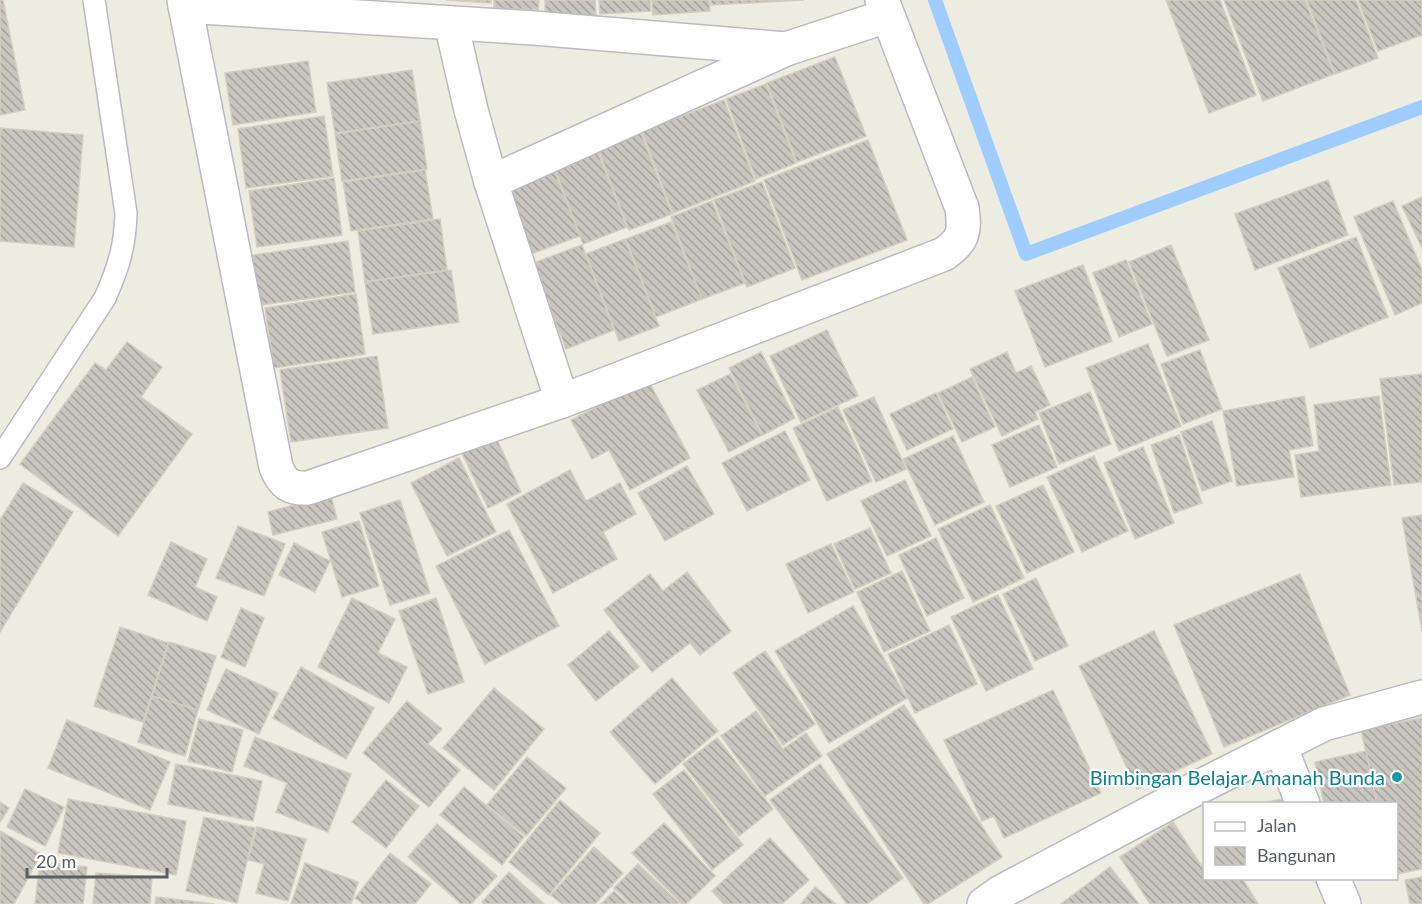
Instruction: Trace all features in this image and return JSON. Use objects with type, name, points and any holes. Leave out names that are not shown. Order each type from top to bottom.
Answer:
[{"type":"street","points":[[491,182],[786,49],[884,8],[962,208],[964,231],[958,244],[944,254],[562,401],[308,488],[294,489],[285,484],[276,468],[184,3],[786,49]]},
{"type":"street","points":[[451,23],[471,110],[491,182],[562,401]]},
{"type":"street","points":[[984,904],[1011,886],[1324,724],[1422,698]]},
{"type":"street","points":[[1280,746],[1302,802]]},
{"type":"street","points":[[1333,880],[1344,904]]},
{"type":"lane","points":[[0,458],[105,297],[118,268],[125,240],[126,213],[94,0]]},
{"type":"building","points":[[0,0],[3,0],[25,110],[0,115]]},
{"type":"building","points":[[446,0],[491,0],[491,3]]},
{"type":"building","points":[[494,0],[539,0],[538,10],[494,8]]},
{"type":"building","points":[[545,0],[595,0],[596,18],[545,19]]},
{"type":"building","points":[[599,0],[650,0],[651,11],[600,14]]},
{"type":"building","points":[[652,0],[709,0],[710,11],[653,15]]},
{"type":"building","points":[[711,0],[804,0],[711,5]]},
{"type":"building","points":[[1166,0],[1220,0],[1256,95],[1209,113]]},
{"type":"building","points":[[1224,0],[1305,0],[1334,74],[1263,101]]},
{"type":"building","points":[[1307,0],[1356,0],[1378,58],[1335,74]]},
{"type":"building","points":[[1358,0],[1422,0],[1422,35],[1378,51]]},
{"type":"building","points":[[835,57],[866,136],[797,162],[767,83]]},
{"type":"building","points":[[308,61],[316,112],[233,125],[225,73]]},
{"type":"building","points":[[412,70],[420,121],[335,133],[327,83]]},
{"type":"building","points":[[766,84],[796,163],[756,179],[726,99]]},
{"type":"building","points":[[724,100],[755,181],[673,213],[642,131]]},
{"type":"building","points":[[324,116],[333,176],[246,188],[238,129]]},
{"type":"building","points":[[420,121],[427,169],[342,181],[335,134]]},
{"type":"building","points":[[0,128],[83,135],[74,247],[0,241]]},
{"type":"building","points":[[641,133],[672,214],[629,230],[598,149]]},
{"type":"building","points":[[868,140],[907,240],[802,280],[764,180]]},
{"type":"building","points":[[597,150],[627,227],[583,244],[554,166]]},
{"type":"building","points":[[553,167],[580,236],[528,255],[502,186]]},
{"type":"building","points":[[425,170],[433,219],[351,231],[343,182]]},
{"type":"building","points":[[334,178],[342,235],[257,247],[249,191]]},
{"type":"building","points":[[1328,180],[1348,235],[1255,270],[1235,214]]},
{"type":"building","points":[[762,182],[795,268],[747,287],[714,200]]},
{"type":"building","points":[[1422,197],[1422,248],[1402,206]]},
{"type":"building","points":[[712,201],[745,283],[702,299],[671,217]]},
{"type":"building","points":[[1393,201],[1422,270],[1422,303],[1395,315],[1354,217]]},
{"type":"building","points":[[440,219],[447,270],[365,282],[358,231]]},
{"type":"building","points":[[671,222],[702,299],[656,317],[626,239]]},
{"type":"building","points":[[1356,237],[1388,317],[1310,348],[1278,268]]},
{"type":"building","points":[[625,239],[659,326],[619,341],[586,254]]},
{"type":"building","points":[[348,241],[355,292],[254,306],[247,256]]},
{"type":"building","points":[[582,245],[614,330],[566,349],[533,263]]},
{"type":"building","points":[[1171,245],[1209,340],[1167,356],[1129,262]]},
{"type":"building","points":[[1126,260],[1152,324],[1119,337],[1093,273]]},
{"type":"building","points":[[1083,265],[1112,341],[1045,367],[1015,291]]},
{"type":"building","points":[[451,270],[459,322],[373,334],[365,282]]},
{"type":"building","points":[[356,294],[365,354],[274,368],[265,308]]},
{"type":"building","points":[[827,330],[858,396],[801,422],[770,356]]},
{"type":"building","points":[[127,342],[162,367],[141,397],[192,434],[118,536],[20,464],[95,363],[106,370]]},
{"type":"building","points":[[1148,344],[1181,426],[1119,451],[1086,368]]},
{"type":"building","points":[[1200,350],[1222,409],[1183,424],[1161,364]]},
{"type":"building","points":[[761,352],[795,418],[763,435],[729,368]]},
{"type":"building","points":[[1007,352],[1016,373],[1031,366],[1050,405],[1035,412],[1038,419],[1002,436],[970,369]]},
{"type":"building","points":[[377,356],[388,428],[291,442],[280,370]]},
{"type":"building","points":[[730,374],[762,435],[729,452],[697,390]]},
{"type":"building","points":[[1422,374],[1422,482],[1394,485],[1380,379]]},
{"type":"building","points":[[972,377],[995,427],[962,442],[938,393]]},
{"type":"building","points":[[648,380],[690,458],[630,490],[609,450],[592,459],[571,420]]},
{"type":"building","points":[[1090,392],[1111,444],[1059,464],[1039,413]]},
{"type":"building","points":[[936,393],[953,429],[907,450],[890,414]]},
{"type":"building","points":[[1304,396],[1313,446],[1289,450],[1294,477],[1237,486],[1223,411]]},
{"type":"building","points":[[1379,396],[1391,485],[1301,497],[1295,455],[1319,451],[1314,405]]},
{"type":"building","points":[[874,397],[906,469],[876,482],[843,410]]},
{"type":"building","points":[[838,407],[872,481],[827,501],[793,428]]},
{"type":"building","points":[[1212,421],[1232,481],[1202,491],[1181,432]]},
{"type":"building","points":[[1039,425],[1057,467],[1010,487],[992,445]]},
{"type":"building","points":[[785,431],[810,480],[747,511],[722,463]]},
{"type":"building","points":[[495,435],[521,492],[488,508],[461,451]]},
{"type":"building","points":[[1179,435],[1202,503],[1174,513],[1151,445]]},
{"type":"building","points":[[953,436],[984,502],[935,525],[903,459]]},
{"type":"building","points":[[1143,447],[1174,523],[1135,539],[1104,463]]},
{"type":"building","points":[[1094,456],[1128,531],[1082,552],[1047,477]]},
{"type":"building","points":[[459,458],[496,532],[447,556],[411,483]]},
{"type":"building","points":[[687,466],[714,514],[665,541],[638,493]]},
{"type":"building","points":[[570,470],[586,501],[620,483],[636,514],[603,532],[617,559],[553,593],[507,504]]},
{"type":"building","points":[[905,480],[931,536],[887,556],[861,501]]},
{"type":"building","points":[[23,483],[73,512],[0,632],[0,520]]},
{"type":"building","points":[[1043,485],[1074,552],[1027,573],[996,506]]},
{"type":"building","points":[[331,495],[337,519],[273,535],[268,512]]},
{"type":"building","points":[[400,500],[430,593],[390,605],[360,513]]},
{"type":"building","points":[[990,505],[1024,578],[973,602],[938,529]]},
{"type":"building","points":[[1422,515],[1422,631],[1402,518]]},
{"type":"building","points":[[359,521],[379,586],[342,597],[322,532]]},
{"type":"building","points":[[238,526],[285,544],[264,596],[216,578]]},
{"type":"building","points":[[870,528],[891,573],[855,589],[834,544]]},
{"type":"building","points":[[509,530],[559,626],[485,664],[436,566]]},
{"type":"building","points":[[936,538],[964,598],[927,616],[899,555]]},
{"type":"building","points":[[171,542],[207,559],[195,587],[217,597],[207,621],[148,595]]},
{"type":"building","points":[[294,543],[330,561],[315,592],[279,575]]},
{"type":"building","points":[[831,544],[854,592],[808,613],[786,564]]},
{"type":"building","points":[[902,571],[930,631],[884,652],[857,592]]},
{"type":"building","points":[[687,572],[731,631],[700,655],[690,643],[652,672],[604,610],[650,574],[663,591]]},
{"type":"building","points":[[1300,574],[1350,695],[1224,747],[1174,625]]},
{"type":"building","points":[[1036,578],[1068,646],[1035,661],[1003,594]]},
{"type":"building","points":[[998,595],[1033,669],[986,691],[951,617]]},
{"type":"building","points":[[352,598],[395,619],[378,653],[407,667],[389,703],[318,667]]},
{"type":"building","points":[[436,598],[464,682],[428,694],[399,611]]},
{"type":"building","points":[[853,606],[907,698],[829,743],[775,651]]},
{"type":"building","points":[[241,608],[264,618],[245,667],[221,657]]},
{"type":"building","points":[[949,625],[977,684],[915,713],[888,654]]},
{"type":"building","points":[[120,627],[168,643],[143,722],[94,706]]},
{"type":"building","points":[[609,631],[639,667],[596,701],[568,665]]},
{"type":"building","points":[[1154,631],[1212,754],[1137,789],[1079,666]]},
{"type":"building","points":[[169,642],[216,656],[198,710],[152,696]]},
{"type":"building","points":[[765,651],[815,724],[783,745],[733,673]]},
{"type":"building","points":[[301,667],[374,708],[346,759],[273,718]]},
{"type":"building","points":[[226,669],[278,693],[259,734],[207,710]]},
{"type":"building","points":[[672,678],[718,731],[655,784],[610,732]]},
{"type":"building","points":[[494,688],[544,729],[494,790],[443,748]]},
{"type":"building","points":[[1053,690],[1101,793],[1004,838],[994,816],[982,821],[944,740]]},
{"type":"building","points":[[152,696],[198,710],[185,756],[138,742]]},
{"type":"building","points":[[407,701],[442,729],[428,744],[460,770],[429,807],[363,753]]},
{"type":"building","points":[[904,705],[1002,857],[928,904],[924,904],[827,754]]},
{"type":"building","points":[[756,711],[783,749],[806,733],[822,756],[765,796],[721,736]]},
{"type":"building","name":"Bimbingan Belajar Amanah Bunda","points":[[1422,718],[1422,869],[1398,874],[1398,802],[1377,802],[1361,730]]},
{"type":"building","points":[[199,719],[243,730],[232,772],[188,761]]},
{"type":"building","points":[[67,720],[170,762],[150,810],[48,768]]},
{"type":"building","points":[[255,737],[351,774],[328,832],[276,812],[287,783],[244,766]]},
{"type":"building","points":[[717,738],[773,809],[739,836],[683,764]]},
{"type":"building","points":[[1366,751],[1377,802],[1324,802],[1315,762]]},
{"type":"building","points":[[527,757],[566,788],[526,836],[487,805]]},
{"type":"building","points":[[176,764],[262,781],[253,821],[168,804]]},
{"type":"building","points":[[820,764],[903,878],[867,904],[847,904],[770,800]]},
{"type":"building","points":[[684,770],[743,845],[712,870],[653,794]]},
{"type":"building","points":[[386,780],[419,806],[386,848],[352,822]]},
{"type":"building","points":[[464,787],[524,837],[502,865],[440,815]]},
{"type":"building","points":[[25,789],[64,807],[45,846],[7,827]]},
{"type":"building","points":[[1296,796],[1297,802],[1268,802]]},
{"type":"building","points":[[68,799],[186,821],[176,875],[58,853]]},
{"type":"building","points":[[560,800],[600,833],[549,895],[509,862]]},
{"type":"building","points":[[0,802],[9,808],[0,822]]},
{"type":"building","points":[[204,817],[255,828],[237,903],[186,891]]},
{"type":"building","points":[[1173,822],[1203,868],[1203,880],[1243,880],[1258,904],[1150,904],[1120,857]]},
{"type":"building","points":[[664,823],[715,876],[686,904],[682,904],[632,853]]},
{"type":"building","points":[[437,824],[497,876],[471,904],[461,904],[408,857]]},
{"type":"building","points":[[257,827],[306,839],[288,901],[256,893],[264,864],[248,860]]},
{"type":"building","points":[[0,831],[41,854],[14,904],[0,904]]},
{"type":"building","points":[[770,838],[809,880],[782,904],[724,904],[712,891]]},
{"type":"building","points":[[594,847],[623,873],[595,904],[562,904],[551,895]]},
{"type":"building","points":[[390,853],[431,884],[415,904],[363,904],[355,898]]},
{"type":"building","points":[[40,862],[87,867],[83,904],[35,904]]},
{"type":"building","points":[[305,863],[358,882],[351,904],[291,904]]},
{"type":"building","points":[[638,864],[680,904],[631,904],[614,888]]},
{"type":"building","points":[[1110,867],[1139,904],[1061,904]]},
{"type":"building","points":[[509,872],[544,904],[484,904],[482,902]]},
{"type":"building","points":[[96,873],[152,877],[150,904],[93,904]]},
{"type":"building","points":[[1422,877],[1422,904],[1410,904],[1405,880]]},
{"type":"building","points":[[815,887],[836,904],[801,904]]},
{"type":"building","points":[[614,891],[628,904],[601,904]]},
{"type":"building","points":[[156,897],[215,904],[155,904]]},
{"type":"waterway","points":[[935,0],[1026,254],[1422,107]]},
{"type":"place","name":"Bimbingan Belajar Amanah Bunda","points":[[1397,777]]}]
